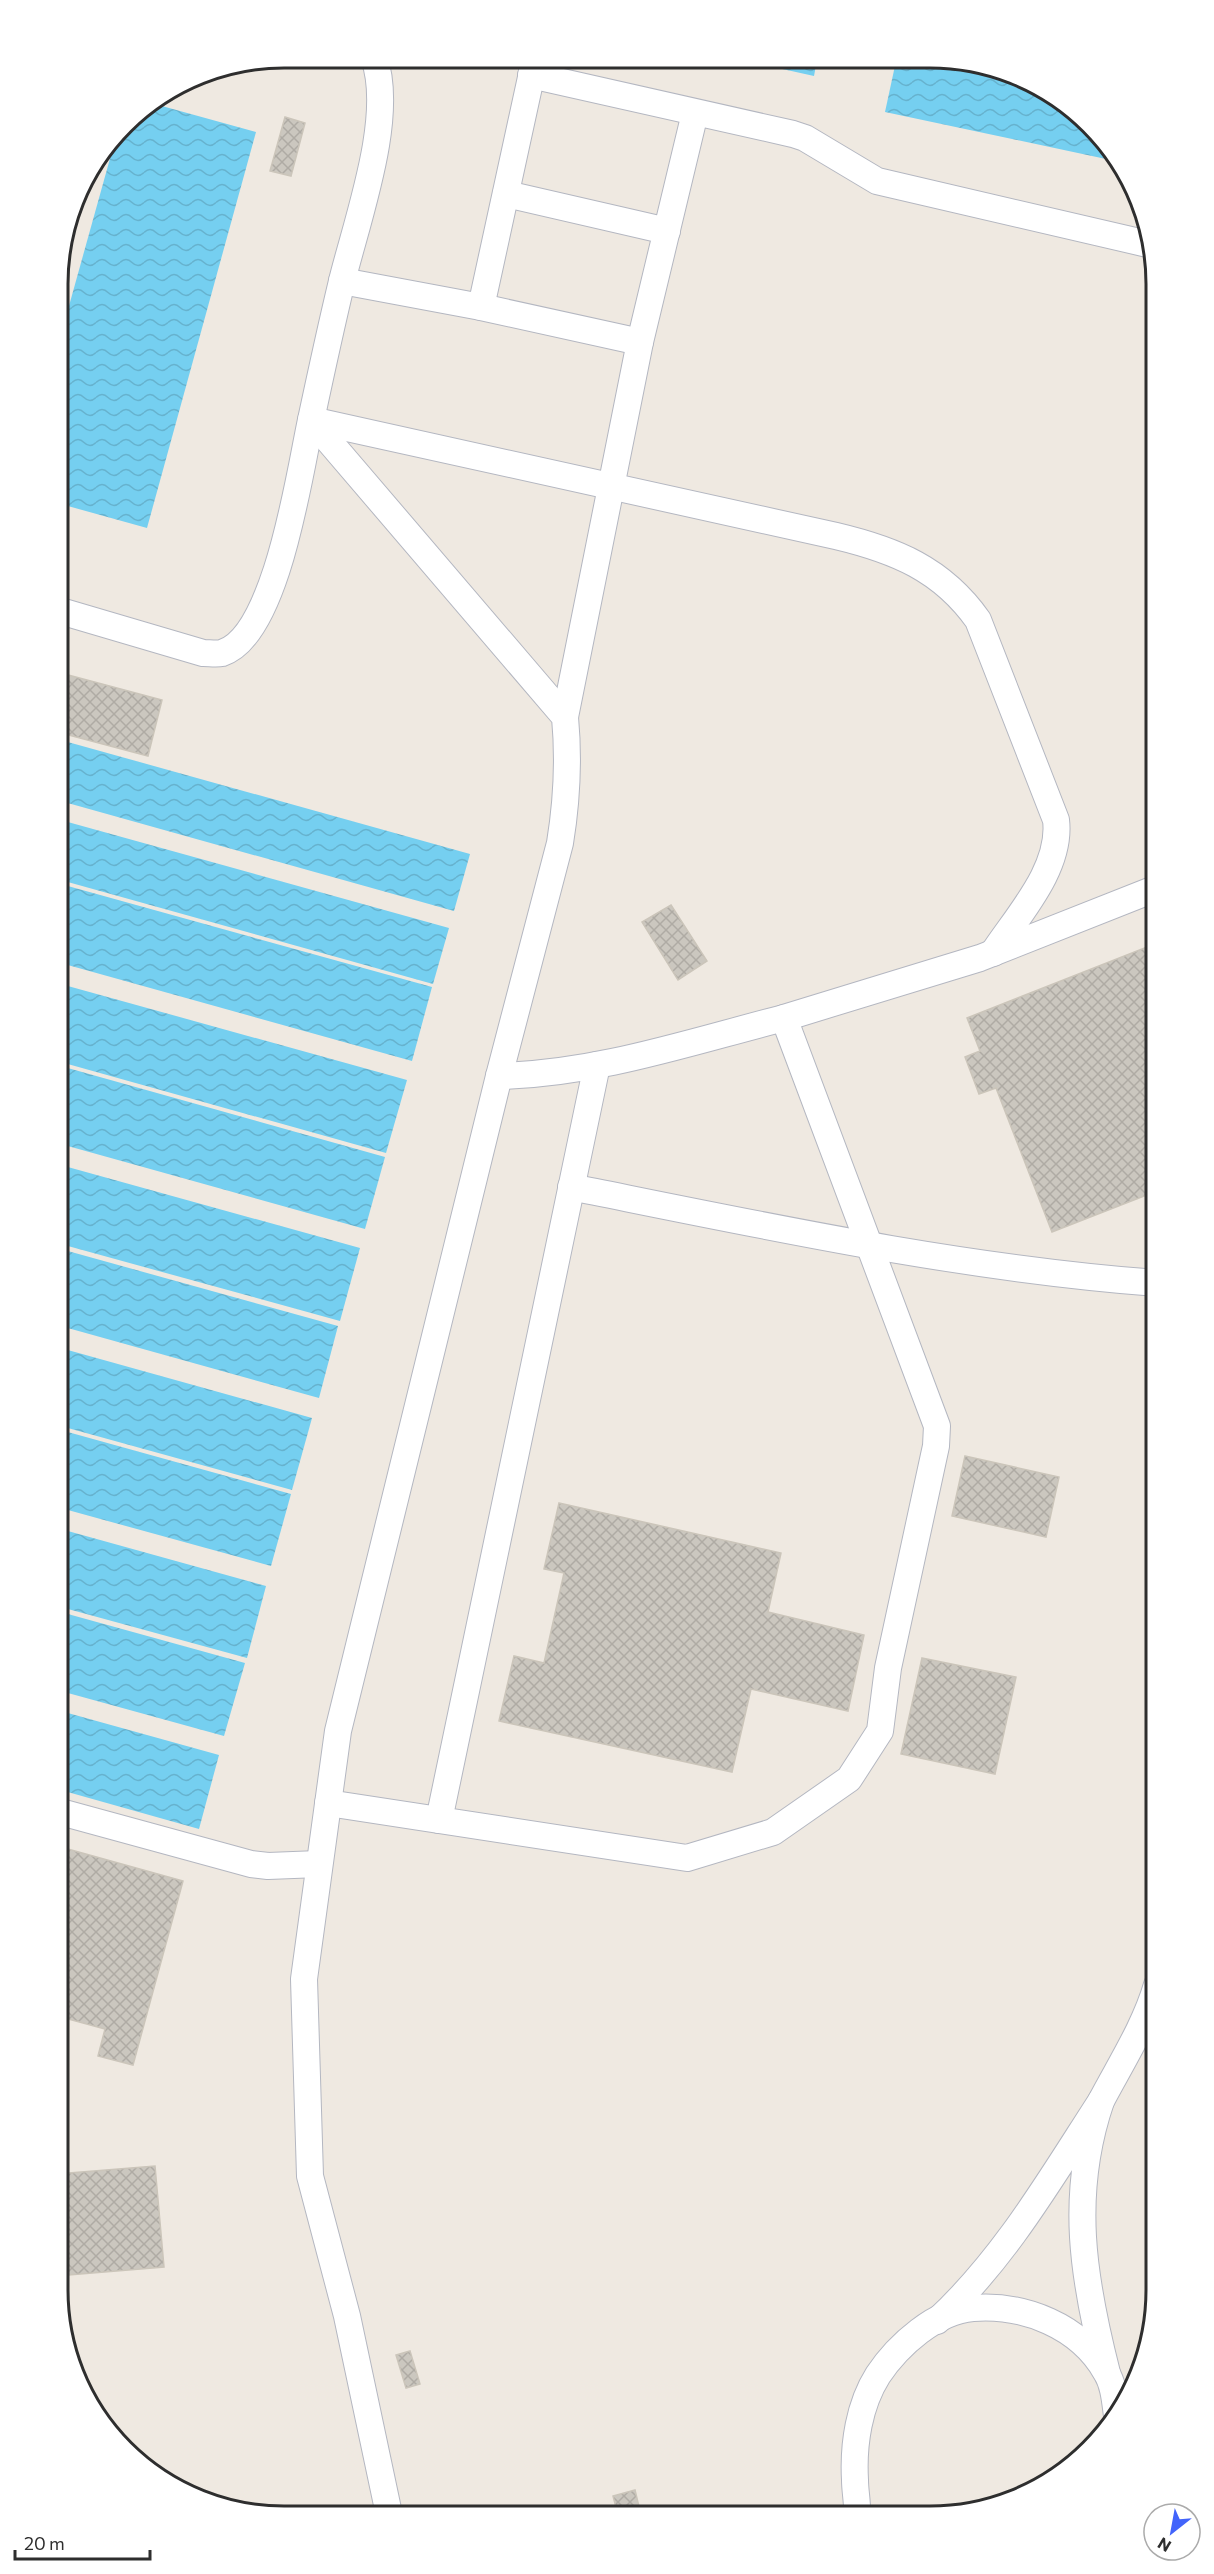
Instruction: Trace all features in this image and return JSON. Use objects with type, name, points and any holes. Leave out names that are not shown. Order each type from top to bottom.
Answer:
[{"type":"lane","points":[[68,613],[204,653],[222,653],[237,642],[259,614],[277,574],[342,281],[379,128],[381,93],[376,68]]},
{"type":"lane","points":[[481,308],[533,68]]},
{"type":"lane","points":[[537,68],[695,113],[805,138],[868,177],[889,184],[1142,243]]},
{"type":"lane","points":[[387,2506],[347,2316],[310,2176],[304,1979],[338,1731],[499,1076],[560,843],[568,778],[565,717],[640,342],[695,113]]},
{"type":"lane","points":[[506,194],[667,231]]},
{"type":"lane","points":[[342,281],[640,342]]},
{"type":"lane","points":[[311,420],[866,543],[897,554],[944,581],[963,599],[978,620],[1056,820],[1057,832],[1053,853],[1040,881],[993,953]]},
{"type":"lane","points":[[311,420],[565,717]]},
{"type":"lane","points":[[499,1076],[551,1073],[597,1065],[784,1018],[993,953],[1146,892]]},
{"type":"lane","points":[[328,1803],[687,1858],[773,1832],[849,1779],[880,1731],[888,1668],[937,1436],[936,1426],[784,1018]]},
{"type":"lane","points":[[439,1820],[597,1065]]},
{"type":"lane","points":[[572,1187],[869,1246],[1075,1277],[1146,1282]]},
{"type":"lane","points":[[68,1814],[251,1864],[268,1866],[320,1864]]},
{"type":"lane","points":[[857,2506],[855,2450],[860,2417],[878,2375],[908,2341],[937,2321],[993,2262],[1032,2208],[1101,2101],[1146,2015]]},
{"type":"lane","points":[[1101,2101],[1090,2132],[1082,2196],[1085,2276],[1090,2310],[1115,2403]]},
{"type":"lane","points":[[937,2321],[972,2308],[1029,2313],[1051,2321],[1071,2333],[1089,2350],[1107,2373]]},
{"type":"water","points":[[778,68],[816,68],[814,76]]},
{"type":"water","points":[[894,68],[959,69],[1000,79],[1039,96],[1073,121],[1107,159],[885,112]]},
{"type":"water","points":[[161,106],[256,132],[147,528],[68,506],[68,309],[112,152],[141,121]]},
{"type":"water","points":[[68,742],[470,854],[454,911],[68,803]]},
{"type":"water","points":[[68,822],[449,928],[433,984],[68,882]]},
{"type":"water","points":[[68,886],[432,987],[412,1061],[68,965]]},
{"type":"water","points":[[68,986],[407,1080],[386,1153],[68,1064]]},
{"type":"water","points":[[68,1068],[385,1157],[365,1229],[68,1146]]},
{"type":"water","points":[[68,1167],[360,1248],[340,1321],[68,1246]]},
{"type":"water","points":[[68,1251],[338,1326],[319,1398],[68,1328]]},
{"type":"water","points":[[68,1350],[312,1418],[292,1490],[68,1428]]},
{"type":"water","points":[[68,1432],[291,1494],[271,1566],[68,1510]]},
{"type":"water","points":[[68,1531],[266,1586],[247,1658],[68,1609]]},
{"type":"water","points":[[68,1614],[245,1663],[224,1736],[68,1693]]},
{"type":"water","points":[[68,1713],[219,1755],[199,1829],[68,1792]]},
{"type":"building","points":[[285,117],[305,123],[291,176],[270,171]]},
{"type":"building","points":[[68,675],[162,700],[148,756],[68,735]]},
{"type":"building","points":[[671,905],[707,961],[678,980],[642,922]]},
{"type":"building","points":[[1146,947],[1146,1195],[1052,1232],[996,1088],[979,1094],[965,1057],[980,1051],[967,1018]]},
{"type":"building","points":[[965,1456],[1059,1477],[1046,1537],[952,1516]]},
{"type":"building","points":[[559,1503],[781,1553],[768,1612],[864,1635],[848,1711],[751,1689],[732,1772],[499,1721],[514,1656],[544,1663],[564,1573],[544,1569]]},
{"type":"building","points":[[922,1658],[1016,1677],[995,1774],[901,1754]]},
{"type":"building","points":[[68,1849],[183,1881],[133,2065],[98,2056],[105,2029],[68,2019]]},
{"type":"building","points":[[155,2166],[164,2267],[68,2275],[68,2173]]},
{"type":"building","points":[[410,2351],[420,2384],[406,2388],[396,2355]]},
{"type":"building","points":[[635,2490],[639,2506],[616,2506],[613,2496]]}]
